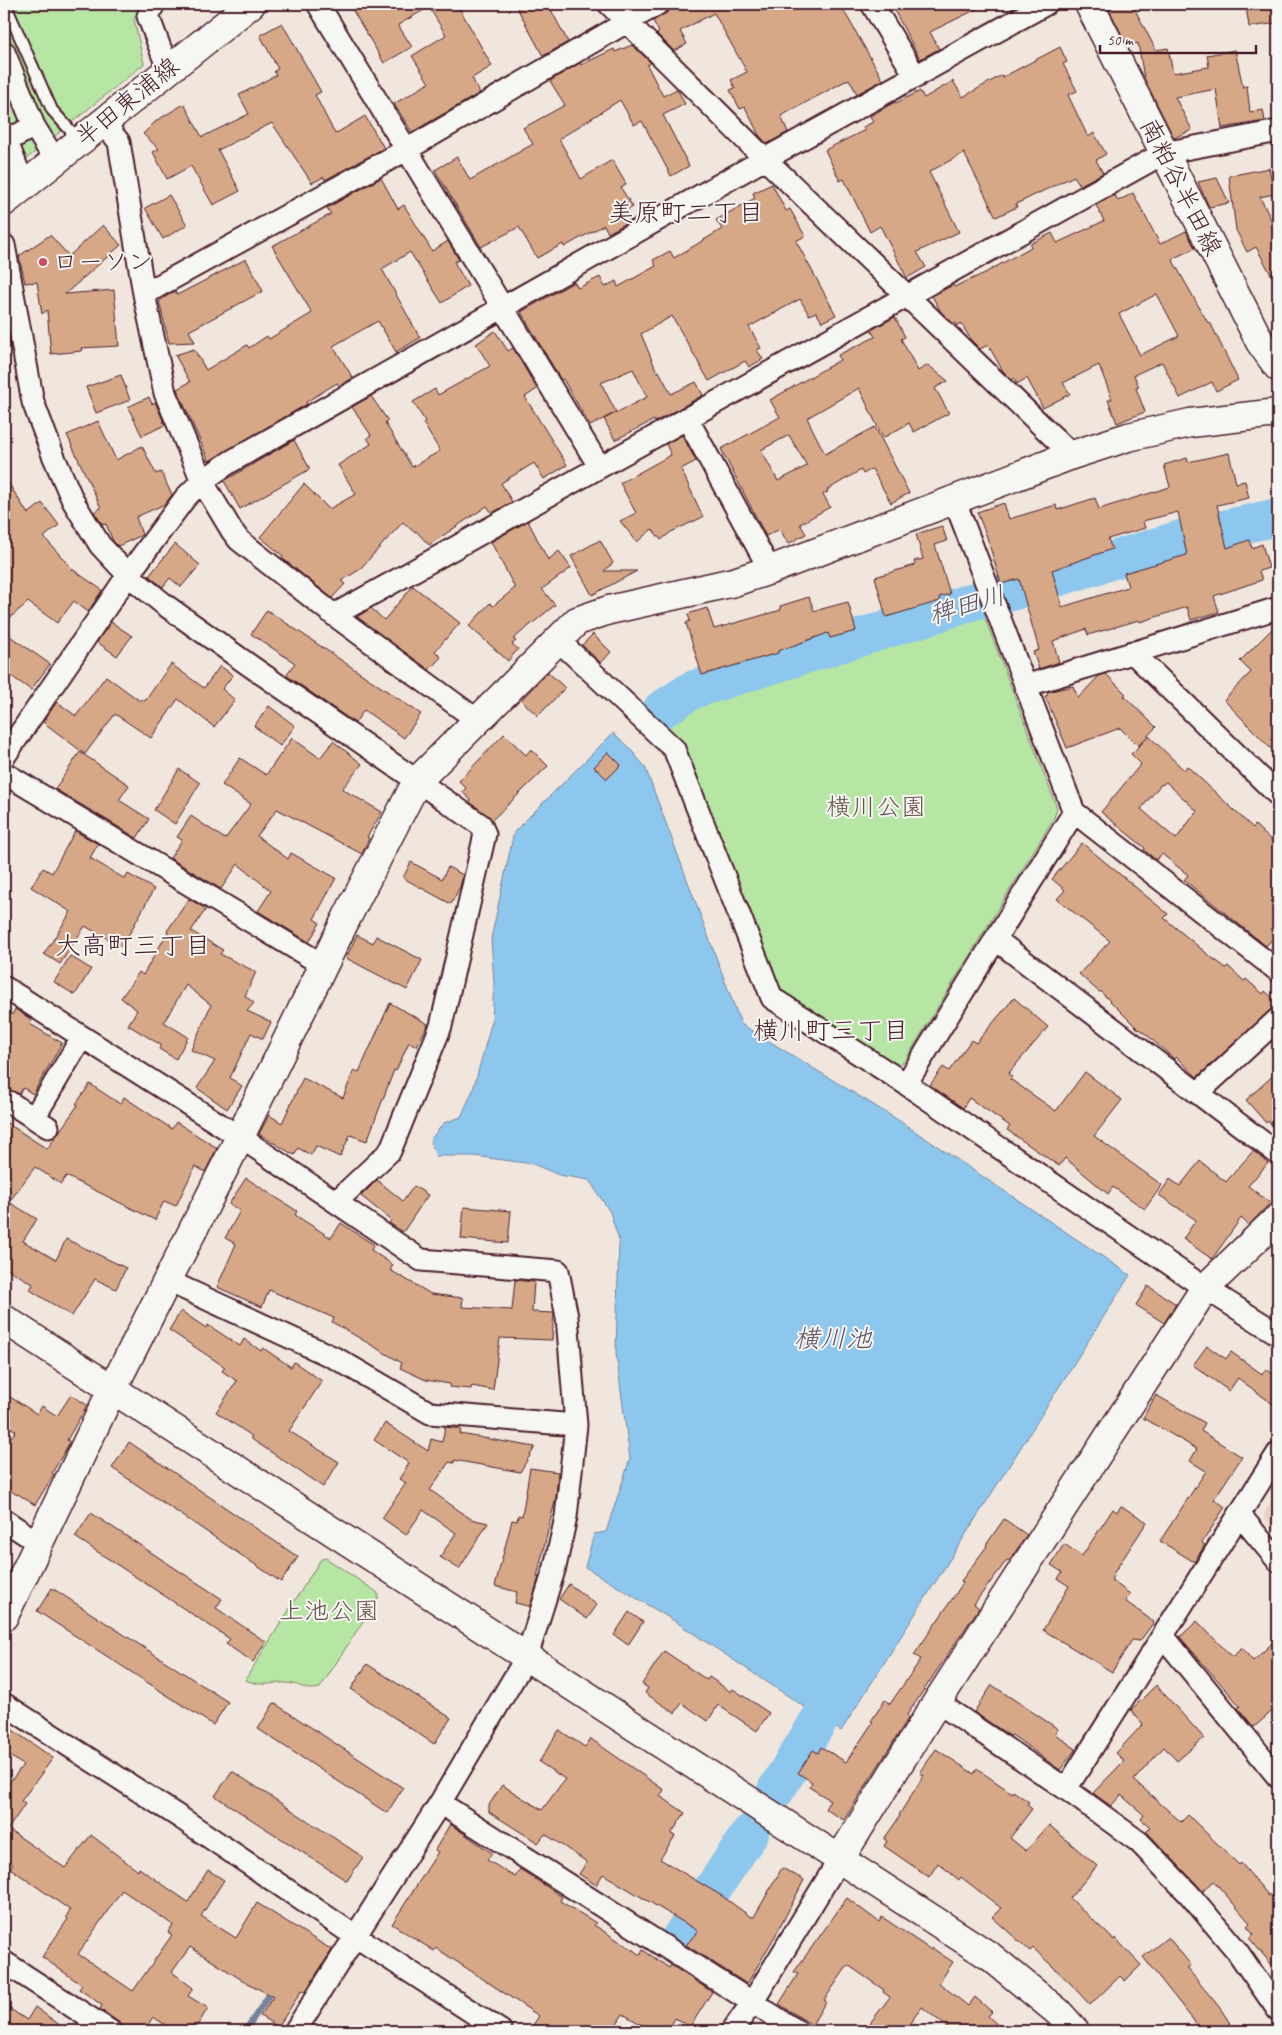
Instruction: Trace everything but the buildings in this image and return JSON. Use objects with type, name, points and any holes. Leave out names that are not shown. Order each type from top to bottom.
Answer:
[{"type":"street","points":[[154,4],[148,16],[168,69]]},
{"type":"street","name":"半田東浦線","points":[[4,202],[251,4]]},
{"type":"street","points":[[318,4],[599,466]]},
{"type":"street","points":[[609,4],[765,159],[1072,455]]},
{"type":"street","points":[[144,294],[406,150],[658,4]]},
{"type":"street","points":[[872,4],[916,77]]},
{"type":"street","points":[[4,757],[128,575],[185,498],[202,481],[230,462],[502,307],[1046,4]]},
{"type":"street","name":"南粕谷半田線","points":[[1089,4],[1260,342],[1278,367]]},
{"type":"street","points":[[4,52],[34,126],[47,147]]},
{"type":"street","points":[[103,122],[119,142],[144,294],[165,393],[202,481],[232,532],[239,540],[334,615],[478,720]]},
{"type":"street","points":[[4,134],[14,137],[34,126]]},
{"type":"street","points":[[334,615],[1164,153],[1278,131]]},
{"type":"street","points":[[4,134],[18,170]]},
{"type":"street","points":[[4,245],[33,402],[73,501],[100,545],[128,575],[165,605],[480,825],[485,834],[441,1026],[390,1151],[337,1201]]},
{"type":"street","points":[[4,1616],[112,1390],[240,1137],[323,965],[417,781],[577,621],[609,610],[734,582],[770,570],[1072,455],[1128,437],[1190,424],[1278,413]]},
{"type":"street","points":[[687,418],[770,570]]},
{"type":"street","points":[[954,499],[1074,812],[1278,971]]},
{"type":"street","points":[[1025,686],[1278,608]]},
{"type":"street","points":[[558,640],[674,749],[772,998],[906,1084],[1204,1288],[1278,1334]]},
{"type":"street","points":[[1132,652],[1278,795]]},
{"type":"street","points":[[4,773],[323,965]]},
{"type":"street","points":[[906,1084],[1074,812]]},
{"type":"street","points":[[996,939],[1278,1154]]},
{"type":"street","points":[[4,987],[240,1137],[337,1201],[421,1260],[558,1271],[567,1317],[576,1425],[566,1517],[555,1567],[527,1656],[440,1803],[295,2031]]},
{"type":"street","points":[[1198,1093],[1278,1019]]},
{"type":"street","points":[[9,1102],[41,1123],[82,1037]]},
{"type":"street","points":[[732,2031],[752,2003],[937,1702],[1204,1288],[1278,1218]]},
{"type":"street","points":[[168,1281],[339,1360],[430,1413],[576,1425]]},
{"type":"street","points":[[4,1319],[991,1957],[1058,2012],[1075,2031]]},
{"type":"street","points":[[1066,1789],[1164,1637],[1278,1453]]},
{"type":"street","points":[[1240,1515],[1278,1561]]},
{"type":"street","points":[[4,1520],[39,1543]]},
{"type":"street","points":[[1164,1637],[1278,1777]]},
{"type":"street","points":[[937,1702],[1066,1789],[1140,1842],[1183,1887],[1238,1950],[1278,2010]]},
{"type":"street","points":[[4,1704],[180,1818],[355,1936],[501,2031]]},
{"type":"street","points":[[440,1803],[797,2031]]},
{"type":"street","points":[[4,1962],[110,2031]]},
{"type":"lane","points":[[8,4],[6,8],[52,110],[80,140]]},
{"type":"shaded area","points":[[1278,1490],[1278,1534],[1264,1518],[1265,1511]]},
{"type":"green space","points":[[4,4],[142,4],[134,19],[144,64],[4,177]]},
{"type":"green space","name":"横川公園","points":[[980,605],[1057,808],[1054,818],[904,1062],[892,1067],[775,988],[683,743],[659,721],[735,682],[816,660]]},
{"type":"green space","name":"上池公園","points":[[326,1558],[378,1593],[378,1598],[320,1688],[308,1689],[287,1683],[259,1684],[245,1680],[321,1559]]},
{"type":"water","name":"横川池","points":[[613,733],[627,745],[645,767],[741,1024],[898,1120],[1130,1275],[841,1731],[676,1622],[585,1567],[594,1534],[606,1532],[630,1459],[616,1353],[619,1240],[610,1212],[589,1180],[559,1175],[533,1164],[474,1156],[436,1156],[430,1140],[444,1123],[461,1117],[473,1090],[492,1021],[494,982],[491,939],[514,832]]},
{"type":"waterway","name":"稗田川","points":[[661,710],[692,690],[971,602],[1014,591],[1191,536],[1278,517]]},
{"type":"waterway","points":[[776,1790],[821,1717]]},
{"type":"waterway","points":[[680,1938],[750,1833]]},
{"type":"waterway","points":[[245,2031],[273,1989]]},
{"type":"place","name":"ローソン","points":[[43,262]]},
{"type":"district","name":"美原町二丁目","points":[[686,212]]},
{"type":"district","name":"大高町三丁目","points":[[133,945]]},
{"type":"district","name":"横川町三丁目","points":[[831,1030]]}]
